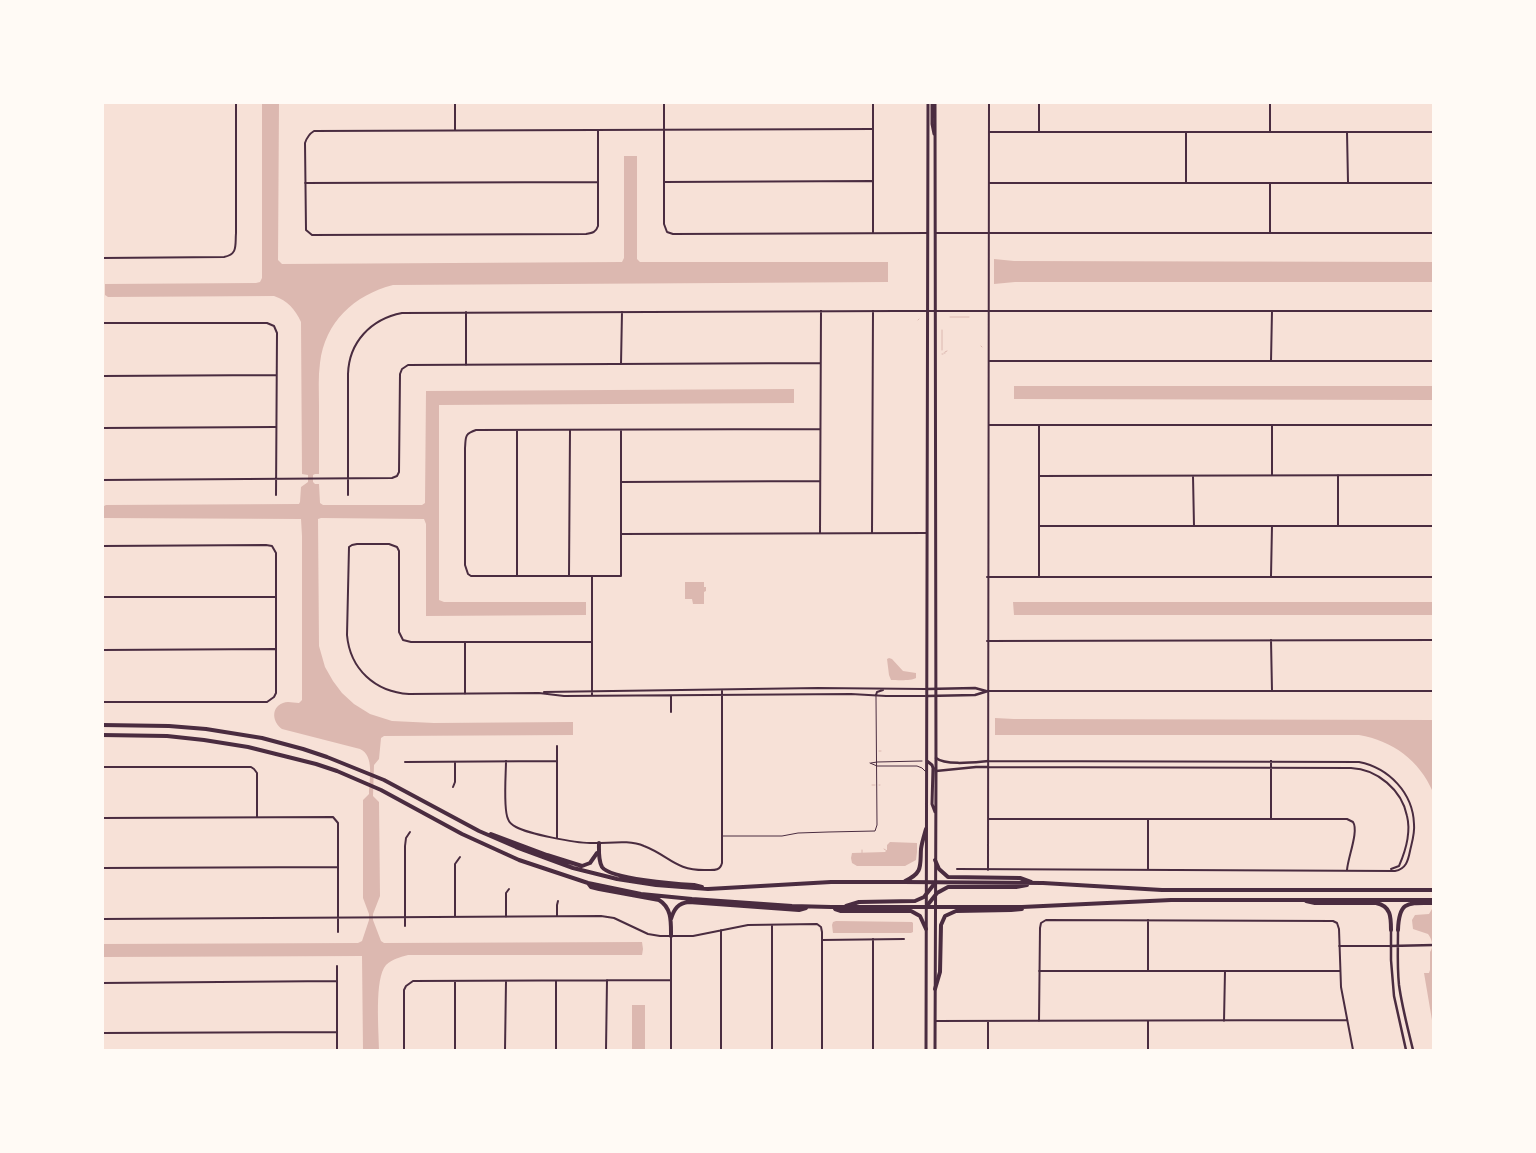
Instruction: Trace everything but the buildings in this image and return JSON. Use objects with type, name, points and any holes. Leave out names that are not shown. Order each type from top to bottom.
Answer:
[{"type":"highway","points":[[102,724],[200,728],[262,738],[327,757],[384,780],[480,831],[542,858],[595,874],[647,884],[708,889],[818,882],[926,882],[1034,883],[1162,890],[1434,890]]},
{"type":"highway","points":[[102,735],[183,737],[248,747],[316,764],[381,790],[462,834],[536,867],[588,882],[642,894],[811,907],[1041,906],[1172,900],[1434,902]]},
{"type":"highway","points":[[903,882],[915,876],[920,869],[921,847],[926,829]]},
{"type":"highway","points":[[480,831],[582,866],[593,860],[597,855],[599,843]]},
{"type":"highway","points":[[598,849],[600,864],[604,870],[611,873],[694,885],[708,889]]},
{"type":"highway","points":[[935,860],[939,869],[948,877],[1020,878],[1034,883]]},
{"type":"highway","points":[[588,882],[591,887],[660,900],[666,905],[671,919]]},
{"type":"highway","points":[[841,907],[859,902],[912,902],[926,895],[935,883]]},
{"type":"highway","points":[[926,907],[935,895],[948,887],[1016,887],[1034,883]]},
{"type":"highway","points":[[1302,900],[1315,903],[1376,903],[1384,905],[1390,912],[1391,930]]},
{"type":"highway","points":[[671,936],[671,919],[674,910],[680,904],[689,902],[799,910],[811,907]]},
{"type":"highway","points":[[1398,930],[1402,908],[1412,903],[1434,902]]},
{"type":"highway","points":[[935,988],[940,972],[940,925],[945,916],[956,911],[1011,910],[1041,906]]},
{"type":"highway","points":[[831,907],[841,911],[911,911],[920,916],[926,928]]},
{"type":"main road","points":[[926,1050],[927,775],[925,761],[928,533],[928,102]]},
{"type":"main road","points":[[934,102],[936,233],[935,1050]]},
{"type":"main road","points":[[925,761],[930,763],[933,768],[932,804],[936,815]]},
{"type":"street","points":[[102,258],[230,256],[235,250],[236,102]]},
{"type":"street","points":[[455,102],[455,131]]},
{"type":"street","points":[[664,102],[664,224],[667,232],[673,234],[928,233]]},
{"type":"street","points":[[872,233],[873,102]]},
{"type":"street","points":[[988,870],[989,102]]},
{"type":"street","points":[[1039,102],[1039,132]]},
{"type":"street","points":[[1270,102],[1270,132]]},
{"type":"street","points":[[598,130],[598,226],[594,233],[312,235],[308,233],[305,226],[305,143],[306,138],[310,134],[318,131],[872,129]]},
{"type":"street","points":[[989,132],[1434,132]]},
{"type":"street","points":[[1186,132],[1186,182]]},
{"type":"street","points":[[1348,132],[1348,182]]},
{"type":"street","points":[[664,182],[872,181]]},
{"type":"street","points":[[305,184],[598,182]]},
{"type":"street","points":[[989,183],[1434,183]]},
{"type":"street","points":[[1270,183],[1270,233]]},
{"type":"street","points":[[936,233],[1434,233]]},
{"type":"street","points":[[820,311],[820,533]]},
{"type":"street","points":[[872,533],[873,311]]},
{"type":"street","points":[[1271,361],[1272,311]]},
{"type":"street","points":[[348,496],[349,363],[351,354],[357,342],[370,328],[385,318],[402,313],[1434,311]]},
{"type":"street","points":[[466,312],[466,365]]},
{"type":"street","points":[[621,364],[622,312]]},
{"type":"street","points":[[102,323],[267,323],[274,326],[276,333],[276,495]]},
{"type":"street","points":[[988,361],[1434,361]]},
{"type":"street","points":[[102,480],[387,479],[397,476],[399,472],[400,374],[402,369],[408,365],[820,363]]},
{"type":"street","points":[[102,376],[276,375]]},
{"type":"street","points":[[989,425],[1434,425]]},
{"type":"street","points":[[1039,425],[1039,577]]},
{"type":"street","points":[[1272,425],[1272,476]]},
{"type":"street","points":[[102,428],[276,427]]},
{"type":"street","points":[[621,430],[621,576],[471,576],[468,574],[465,565],[465,448],[468,432],[476,430],[820,429]]},
{"type":"street","points":[[517,430],[517,576]]},
{"type":"street","points":[[569,576],[570,430]]},
{"type":"street","points":[[1338,475],[1338,526]]},
{"type":"street","points":[[1039,476],[1434,475]]},
{"type":"street","points":[[1193,476],[1194,526]]},
{"type":"street","points":[[621,482],[820,481]]},
{"type":"street","points":[[1039,526],[1434,526]]},
{"type":"street","points":[[1271,576],[1272,526]]},
{"type":"street","points":[[621,534],[928,533]]},
{"type":"street","points":[[592,642],[410,642],[403,640],[399,632],[400,555],[397,547],[389,544],[352,544],[348,547],[348,640],[354,660],[366,676],[378,686],[398,693],[465,694],[903,688],[975,688],[988,691],[1434,691]]},
{"type":"street","points":[[102,546],[266,545],[272,546],[276,553],[276,693],[271,700],[267,702],[102,702]]},
{"type":"street","points":[[592,576],[592,695]]},
{"type":"street","points":[[987,577],[1434,576]]},
{"type":"street","points":[[102,597],[276,596]]},
{"type":"street","points":[[1271,640],[1272,691]]},
{"type":"street","points":[[987,641],[1434,640]]},
{"type":"street","points":[[465,642],[465,694]]},
{"type":"street","points":[[102,650],[276,649]]},
{"type":"street","points":[[876,695],[877,692],[882,690],[903,688]]},
{"type":"street","points":[[671,691],[671,712]]},
{"type":"street","points":[[506,761],[506,813],[510,823],[520,829],[577,842],[637,843],[652,849],[678,866],[690,870],[713,870],[720,868],[722,863],[722,691]]},
{"type":"street","points":[[539,693],[564,696],[861,694],[936,696],[975,695],[988,691]]},
{"type":"street","points":[[556,838],[557,746]]},
{"type":"street","points":[[936,758],[941,761],[952,762],[1359,762],[1376,768],[1393,779],[1410,802],[1413,812],[1414,828],[1410,853],[1406,865],[1398,870],[957,869]]},
{"type":"street","points":[[405,762],[557,761]]},
{"type":"street","points":[[1271,761],[1271,819]]},
{"type":"street","points":[[453,787],[455,782],[455,762]]},
{"type":"street","points":[[102,767],[251,767],[257,773],[257,817]]},
{"type":"street","points":[[936,771],[976,767],[1356,768],[1374,774],[1390,785],[1404,805],[1407,815],[1406,845],[1399,866],[1386,870]]},
{"type":"street","points":[[102,818],[330,816],[336,819],[338,823],[338,932]]},
{"type":"street","points":[[988,819],[1347,819],[1353,822],[1356,830],[1347,870]]},
{"type":"street","points":[[1148,819],[1148,870]]},
{"type":"street","points":[[405,926],[405,846],[406,838],[410,832]]},
{"type":"street","points":[[455,917],[455,864],[460,858]]},
{"type":"street","points":[[102,868],[338,867]]},
{"type":"street","points":[[506,917],[506,893],[509,889]]},
{"type":"street","points":[[557,916],[558,901]]},
{"type":"street","points":[[102,918],[611,917],[648,934],[671,936],[693,936],[748,925],[819,925],[822,929],[822,1050]]},
{"type":"street","points":[[1039,1021],[1040,928],[1043,922],[1057,920],[1328,920],[1337,923],[1339,929],[1340,971],[1346,1020],[1353,1050]]},
{"type":"street","points":[[1148,920],[1148,971]]},
{"type":"street","points":[[772,925],[772,1050]]},
{"type":"street","points":[[721,930],[721,1050]]},
{"type":"street","points":[[1391,930],[1390,946],[1394,996],[1406,1050]]},
{"type":"street","points":[[1398,930],[1397,963],[1400,992],[1413,1050]]},
{"type":"street","points":[[670,1050],[671,936]]},
{"type":"street","points":[[873,939],[873,1050]]},
{"type":"street","points":[[822,940],[904,939]]},
{"type":"street","points":[[1339,946],[1433,945]]},
{"type":"street","points":[[337,1050],[338,966]]},
{"type":"street","points":[[1039,971],[1340,971]]},
{"type":"street","points":[[1224,1021],[1225,971]]},
{"type":"street","points":[[606,1050],[607,980]]},
{"type":"street","points":[[404,1050],[404,990],[413,981],[670,980]]},
{"type":"street","points":[[455,981],[455,1050]]},
{"type":"street","points":[[506,981],[506,1050]]},
{"type":"street","points":[[556,981],[556,1050]]},
{"type":"street","points":[[102,983],[338,982]]},
{"type":"street","points":[[935,1021],[1346,1020]]},
{"type":"street","points":[[988,1021],[988,1050]]},
{"type":"street","points":[[1148,1021],[1148,1050]]},
{"type":"street","points":[[102,1033],[337,1032]]},
{"type":"lane","points":[[722,836],[782,836],[798,833],[875,831],[877,825],[876,695]]},
{"type":"lane","points":[[925,761],[877,762],[870,764],[877,766],[917,766],[924,769],[927,775]]},
{"type":"shaded area","points":[[262,103],[279,103],[278,260],[282,264],[622,262],[624,258],[624,156],[637,156],[637,259],[640,262],[888,262],[888,282],[393,285],[354,303],[335,323],[323,348],[319,374],[319,474],[313,475],[313,482],[319,484],[320,503],[323,505],[422,505],[425,503],[426,391],[794,389],[794,403],[439,405],[439,600],[444,602],[586,602],[586,615],[426,616],[426,524],[424,519],[318,519],[319,646],[325,667],[333,681],[354,704],[370,714],[392,721],[434,723],[573,722],[573,735],[384,736],[381,738],[379,759],[374,765],[373,796],[379,802],[380,896],[373,914],[373,920],[381,941],[384,943],[642,942],[643,949],[642,955],[408,955],[391,961],[382,972],[380,981],[378,1006],[379,1050],[363,1050],[362,956],[103,957],[102,944],[358,943],[362,941],[369,920],[369,914],[363,898],[363,800],[369,794],[370,769],[368,757],[360,749],[282,729],[274,716],[279,705],[287,702],[299,703],[302,700],[301,519],[104,518],[104,506],[106,505],[299,504],[301,487],[308,482],[308,475],[302,474],[301,322],[290,306],[274,296],[108,297],[105,295],[105,284],[260,282],[262,278]]},
{"type":"shaded area","points":[[994,259],[1014,261],[1433,262],[1433,282],[1015,282],[994,284]]},
{"type":"shaded area","points":[[1014,386],[1433,386],[1434,400],[1014,399]]},
{"type":"shaded area","points":[[685,582],[704,582],[706,591],[704,592],[704,604],[693,604],[692,599],[685,599]]},
{"type":"shaded area","points":[[1013,602],[1433,602],[1434,615],[1014,615]]},
{"type":"shaded area","points":[[889,658],[903,671],[916,673],[916,678],[891,680],[887,659]]},
{"type":"shaded area","points":[[995,718],[1433,720],[1433,792],[1420,770],[1404,754],[1383,742],[1359,735],[995,735]]},
{"type":"shaded area","points":[[890,842],[917,843],[916,860],[905,866],[857,866],[852,863],[852,853],[885,852]]},
{"type":"shaded area","points":[[1432,909],[1433,1026],[1424,973],[1429,973],[1430,970],[1432,943],[1428,934],[1413,929],[1412,920],[1415,915],[1429,914]]},
{"type":"shaded area","points":[[836,921],[912,922],[913,932],[833,933],[832,925]]},
{"type":"shaded area","points":[[632,1005],[645,1005],[645,1050],[632,1050]]},
{"type":"waterway","points":[[950,317],[969,317]]},
{"type":"waterway","points":[[942,330],[942,350]]}]
